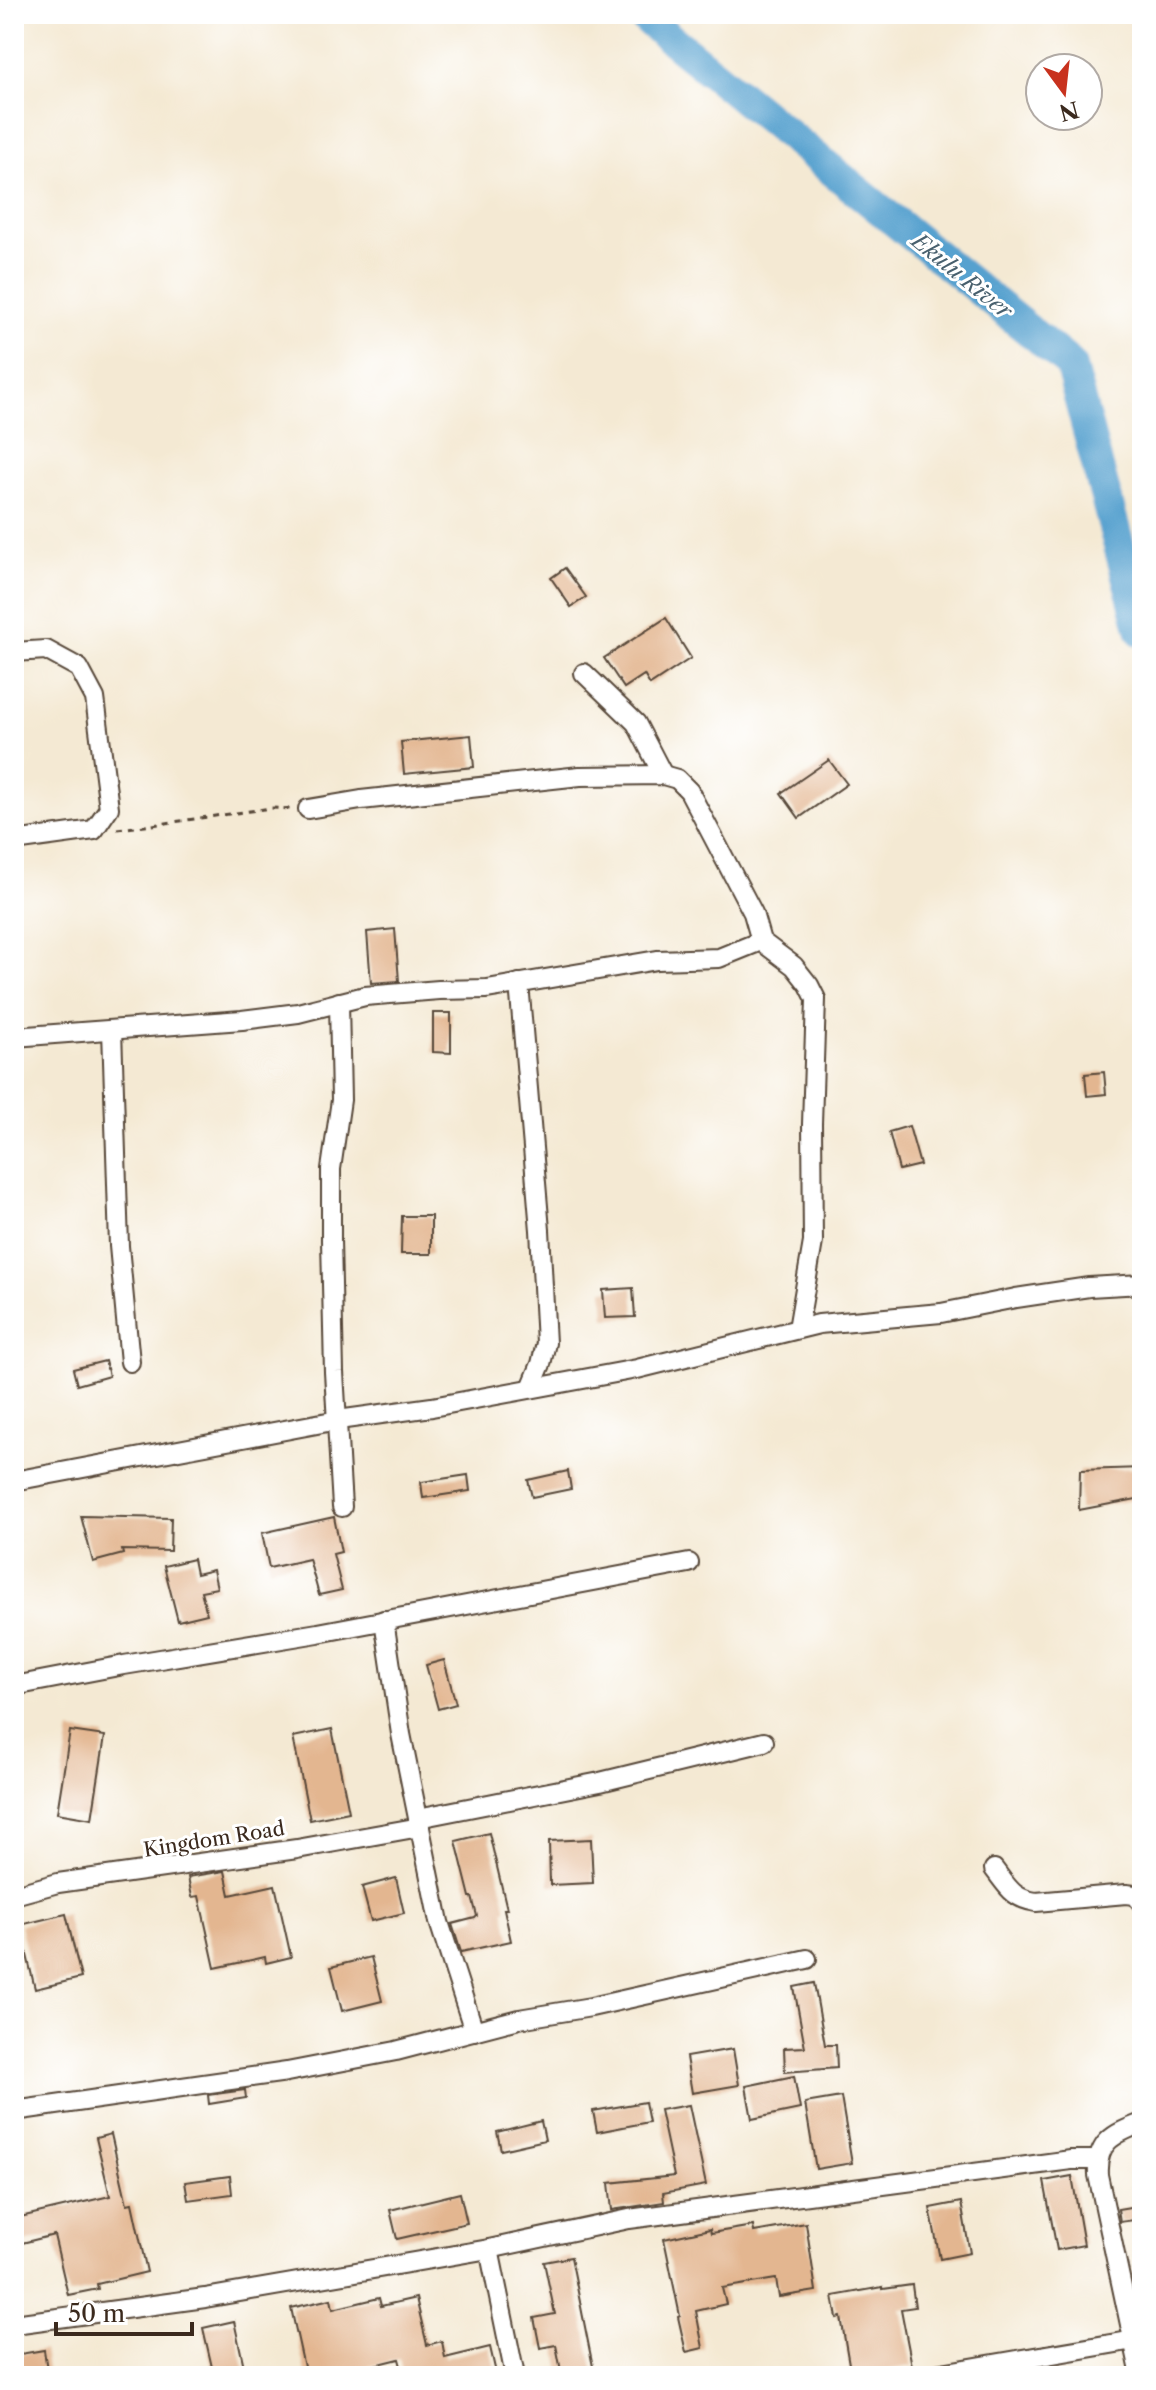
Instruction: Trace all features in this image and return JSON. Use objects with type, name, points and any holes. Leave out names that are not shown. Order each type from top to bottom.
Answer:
[{"type":"street","points":[[14,652],[46,650],[79,668],[95,698],[109,808],[94,830],[14,841]]},
{"type":"street","points":[[584,673],[636,723],[663,775]]},
{"type":"street","points":[[308,809],[361,800],[580,776],[663,775],[677,779],[689,791],[753,913],[761,941],[794,966],[816,999],[812,1124],[813,1242],[798,1329]]},
{"type":"street","points":[[14,1037],[242,1020],[298,1013],[365,996],[487,989],[657,960],[719,958],[761,941]]},
{"type":"street","points":[[519,983],[540,1230],[546,1343],[531,1388]]},
{"type":"street","points":[[339,1002],[341,1100],[331,1169],[331,1226],[334,1372],[342,1507]]},
{"type":"street","points":[[112,1030],[119,1246],[130,1362]]},
{"type":"street","points":[[14,1481],[338,1420],[404,1412],[637,1369],[819,1324],[941,1313],[1089,1287],[1142,1284]]},
{"type":"street","points":[[14,1686],[689,1563]]},
{"type":"street","points":[[384,1620],[398,1721],[439,1922],[474,2031]]},
{"type":"street","name":"Kingdom Road","points":[[14,1895],[58,1883],[297,1849],[764,1742]]},
{"type":"street","points":[[994,1869],[1013,1894],[1023,1900],[1036,1902],[1126,1894],[1135,1895],[1142,1903]]},
{"type":"street","points":[[14,2111],[287,2072],[396,2051],[519,2019],[648,1995],[807,1959]]},
{"type":"street","points":[[1141,2376],[1097,2160],[1103,2144],[1125,2129],[1142,2123]]},
{"type":"street","points":[[14,2324],[205,2298],[489,2249],[629,2219],[1071,2160],[1097,2160]]},
{"type":"street","points":[[489,2249],[515,2376]]},
{"type":"street","points":[[924,2376],[1134,2340]]},
{"type":"path","points":[[94,830],[271,808],[308,809]]},
{"type":"building","points":[[565,568],[586,597],[571,607],[551,578]]},
{"type":"building","points":[[666,618],[691,658],[650,685],[644,675],[624,688],[604,658]]},
{"type":"building","points":[[471,735],[474,767],[404,774],[401,742]]},
{"type":"building","points":[[829,760],[847,784],[799,818],[781,793]]},
{"type":"building","points":[[395,929],[399,981],[371,983],[367,932]]},
{"type":"building","points":[[433,1013],[451,1013],[451,1053],[433,1052]]},
{"type":"building","points":[[1104,1072],[1106,1094],[1087,1096],[1085,1074]]},
{"type":"building","points":[[909,1126],[920,1165],[899,1170],[889,1132]]},
{"type":"building","points":[[402,1216],[431,1216],[431,1254],[401,1254]]},
{"type":"building","points":[[633,1288],[635,1317],[605,1318],[603,1290]]},
{"type":"building","points":[[105,1361],[109,1376],[77,1385],[73,1369]]},
{"type":"building","points":[[1142,1468],[1142,1498],[1079,1510],[1080,1470]]},
{"type":"building","points":[[568,1471],[571,1489],[532,1497],[528,1480]]},
{"type":"building","points":[[468,1475],[470,1491],[423,1498],[421,1482]]},
{"type":"building","points":[[81,1516],[171,1518],[170,1551],[122,1550],[123,1554],[93,1562]]},
{"type":"building","points":[[334,1517],[341,1552],[333,1554],[342,1590],[319,1595],[309,1559],[269,1568],[262,1533]]},
{"type":"building","points":[[193,1559],[196,1574],[213,1570],[217,1588],[201,1591],[207,1614],[178,1621],[164,1566]]},
{"type":"building","points":[[444,1660],[456,1704],[438,1709],[426,1665]]},
{"type":"building","points":[[332,1729],[349,1812],[310,1820],[293,1737]]},
{"type":"building","points":[[70,1731],[105,1736],[92,1819],[57,1813]]},
{"type":"building","points":[[489,1833],[507,1909],[504,1909],[511,1941],[461,1952],[452,1924],[477,1916],[456,1841]]},
{"type":"building","points":[[591,1839],[593,1883],[550,1885],[549,1841]]},
{"type":"building","points":[[225,1871],[230,1895],[275,1885],[291,1957],[266,1963],[265,1957],[215,1968],[199,1896],[192,1897],[188,1877]]},
{"type":"building","points":[[396,1878],[404,1913],[371,1921],[362,1887]]},
{"type":"building","points":[[66,1914],[81,1978],[35,1989],[20,1925]]},
{"type":"building","points":[[371,1957],[382,2001],[342,2011],[331,1967]]},
{"type":"building","points":[[814,1983],[825,2045],[836,2045],[837,2068],[785,2072],[784,2048],[805,2047],[794,1987]]},
{"type":"building","points":[[733,2049],[739,2085],[692,2093],[686,2057]]},
{"type":"building","points":[[794,2076],[800,2109],[752,2119],[746,2086]]},
{"type":"building","points":[[245,2090],[246,2098],[209,2104],[208,2095]]},
{"type":"building","points":[[841,2097],[852,2163],[816,2169],[805,2103]]},
{"type":"building","points":[[645,2102],[649,2122],[597,2132],[593,2111]]},
{"type":"building","points":[[689,2105],[706,2185],[663,2193],[664,2202],[612,2210],[609,2183],[674,2176],[660,2110]]},
{"type":"building","points":[[541,2121],[545,2140],[501,2150],[497,2132]]},
{"type":"building","points":[[111,2134],[127,2204],[132,2203],[147,2272],[97,2284],[98,2289],[68,2295],[54,2235],[22,2243],[16,2218],[110,2196],[96,2138]]},
{"type":"building","points":[[230,2176],[232,2194],[188,2200],[185,2182]]},
{"type":"building","points":[[1072,2176],[1084,2245],[1057,2250],[1044,2181]]},
{"type":"building","points":[[460,2193],[467,2223],[397,2239],[390,2210]]},
{"type":"building","points":[[961,2202],[970,2253],[940,2259],[930,2208]]},
{"type":"building","points":[[1142,2205],[1142,2219],[1120,2222],[1118,2209]]},
{"type":"building","points":[[806,2223],[816,2291],[779,2297],[776,2279],[722,2288],[726,2304],[696,2311],[703,2348],[686,2352],[664,2239],[710,2229],[711,2233],[753,2226],[754,2232]]},
{"type":"building","points":[[571,2257],[595,2376],[562,2376],[556,2345],[540,2348],[534,2318],[555,2314],[544,2262]]},
{"type":"building","points":[[912,2285],[915,2307],[901,2309],[912,2366],[851,2376],[841,2317],[837,2318],[833,2296]]},
{"type":"building","points":[[379,2298],[381,2306],[416,2298],[427,2345],[442,2341],[445,2358],[490,2347],[496,2373],[483,2376],[406,2376],[399,2359],[331,2376],[306,2376],[291,2308],[331,2299],[333,2309]]},
{"type":"building","points":[[234,2321],[246,2376],[214,2376],[203,2328]]},
{"type":"building","points":[[44,2350],[48,2376],[14,2376],[14,2355]]},
{"type":"waterway","name":"Ekulu River","points":[[640,14],[1070,364],[1142,631]]}]
